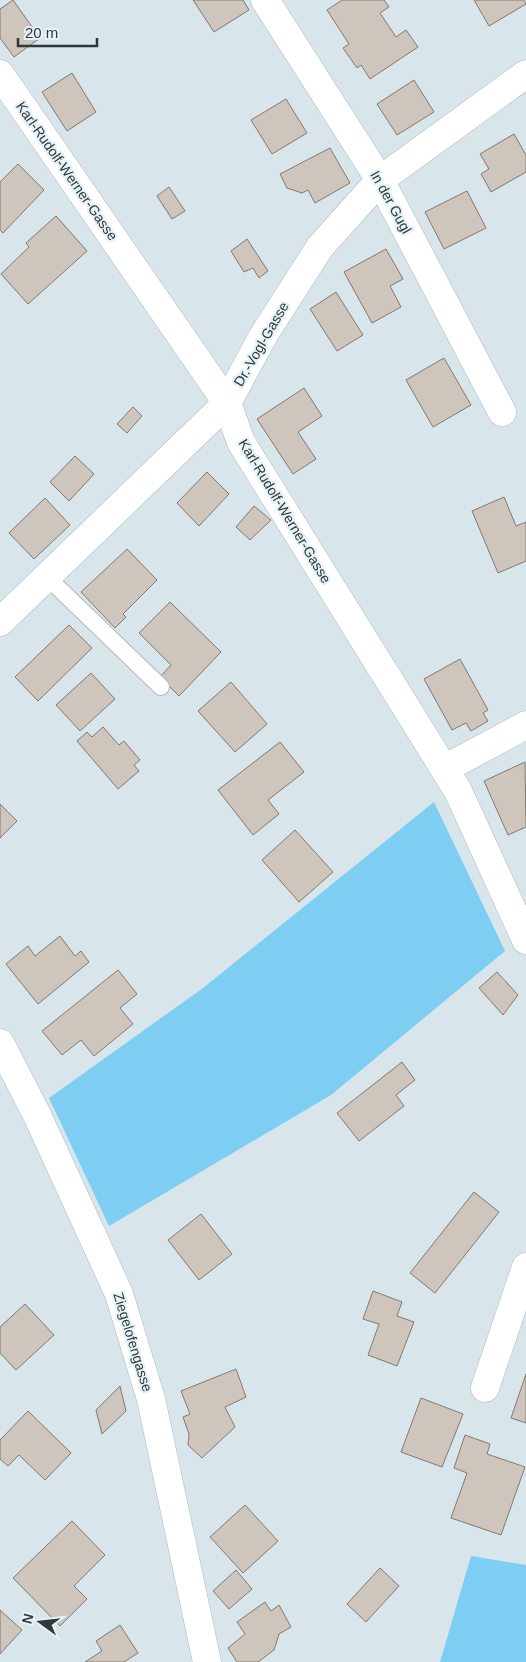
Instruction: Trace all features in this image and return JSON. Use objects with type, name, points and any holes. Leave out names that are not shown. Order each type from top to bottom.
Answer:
[{"type":"street","name":"In der Gugl","points":[[266,0],[380,180],[502,412]]},
{"type":"street","name":"Karl-Rudolf-Werner-Gasse","points":[[0,74],[227,403],[241,442],[458,791],[526,940]]},
{"type":"street","name":"Dr.-Vogl-Gasse","points":[[0,622],[227,403],[263,336],[320,247],[380,180],[526,74]]},
{"type":"street","points":[[444,769],[526,725]]},
{"type":"street","name":"Ziegelofengasse","points":[[0,1043],[37,1114],[119,1294],[151,1399],[207,1662]]},
{"type":"street","points":[[485,1388],[526,1266]]},
{"type":"lane","points":[[47,577],[160,687]]},
{"type":"shaded area","points":[[434,802],[505,951],[331,1095],[109,1226],[49,1098],[203,988]]},
{"type":"shaded area","points":[[471,1556],[526,1565],[526,1662],[440,1662]]},
{"type":"building","points":[[13,0],[40,38],[14,57],[0,38],[0,9]]},
{"type":"building","points":[[193,0],[243,0],[249,10],[214,32]]},
{"type":"building","points":[[342,0],[384,0],[389,7],[380,13],[396,37],[406,30],[418,47],[370,79],[361,65],[357,68],[343,48],[349,44],[327,10]]},
{"type":"building","points":[[474,0],[524,0],[526,4],[489,26]]},
{"type":"building","points":[[72,73],[96,112],[67,131],[42,92]]},
{"type":"building","points":[[414,80],[434,112],[397,135],[377,104]]},
{"type":"building","points":[[286,99],[307,133],[272,154],[251,120]]},
{"type":"building","points":[[514,134],[526,155],[526,172],[491,192],[481,174],[489,169],[480,154]]},
{"type":"building","points":[[330,148],[350,183],[315,203],[308,190],[302,193],[287,188],[280,174]]},
{"type":"building","points":[[18,164],[44,190],[3,233],[0,230],[0,182]]},
{"type":"building","points":[[169,187],[185,211],[172,219],[157,196]]},
{"type":"building","points":[[467,191],[486,228],[444,249],[425,212]]},
{"type":"building","points":[[56,216],[87,251],[28,304],[1,274],[29,247],[26,243]]},
{"type":"building","points":[[247,239],[268,271],[259,278],[253,268],[244,272],[231,251]]},
{"type":"building","points":[[386,249],[403,279],[390,286],[401,307],[372,323],[344,272]]},
{"type":"building","points":[[336,292],[363,335],[337,351],[310,309]]},
{"type":"building","points":[[444,358],[471,405],[433,427],[406,380]]},
{"type":"building","points":[[304,388],[322,416],[298,432],[316,459],[293,474],[257,419]]},
{"type":"building","points":[[133,407],[142,416],[127,433],[117,424]]},
{"type":"building","points":[[75,456],[94,474],[69,501],[50,482]]},
{"type":"building","points":[[207,472],[229,494],[199,526],[177,503]]},
{"type":"building","points":[[504,497],[516,526],[526,522],[526,561],[498,573],[472,511]]},
{"type":"building","points":[[45,498],[70,525],[34,559],[9,533]]},
{"type":"building","points":[[254,506],[271,520],[250,540],[236,527]]},
{"type":"building","points":[[127,549],[157,580],[123,614],[126,617],[115,628],[81,592]]},
{"type":"building","points":[[170,602],[221,652],[179,696],[160,677],[171,665],[139,633]]},
{"type":"building","points":[[69,625],[92,648],[38,701],[15,677]]},
{"type":"building","points":[[460,659],[488,710],[483,713],[488,721],[471,731],[466,723],[452,730],[424,679]]},
{"type":"building","points":[[91,673],[115,699],[80,731],[56,705]]},
{"type":"building","points":[[231,682],[267,724],[235,752],[198,711]]},
{"type":"building","points":[[103,727],[119,745],[124,741],[140,760],[134,765],[139,771],[118,789],[77,741],[87,732],[92,737]]},
{"type":"building","points":[[280,742],[304,772],[268,800],[279,814],[253,835],[218,790]]},
{"type":"building","points":[[525,762],[526,827],[508,835],[484,781]]},
{"type":"building","points":[[0,804],[17,821],[0,838]]},
{"type":"building","points":[[295,830],[333,872],[299,902],[262,860]]},
{"type":"building","points":[[60,936],[75,956],[81,951],[89,962],[38,1004],[6,964],[28,946],[35,956]]},
{"type":"building","points":[[118,970],[137,994],[120,1008],[133,1024],[94,1056],[81,1040],[62,1055],[42,1031]]},
{"type":"building","points":[[497,972],[518,995],[503,1015],[479,988]]},
{"type":"building","points":[[402,1062],[415,1080],[396,1095],[404,1106],[359,1141],[337,1113]]},
{"type":"building","points":[[474,1192],[499,1212],[435,1293],[410,1273]]},
{"type":"building","points":[[201,1214],[232,1254],[199,1280],[168,1240]]},
{"type":"building","points":[[373,1291],[402,1302],[397,1316],[414,1322],[397,1366],[368,1355],[379,1324],[363,1319]]},
{"type":"building","points":[[25,1304],[54,1335],[16,1370],[0,1353],[0,1327]]},
{"type":"building","points":[[236,1369],[246,1397],[225,1407],[235,1427],[202,1458],[188,1445],[189,1434],[183,1417],[190,1414],[181,1391]]},
{"type":"building","points":[[526,1374],[526,1423],[511,1418]]},
{"type":"building","points":[[120,1386],[126,1411],[102,1434],[96,1410]]},
{"type":"building","points":[[421,1398],[463,1414],[442,1467],[401,1452]]},
{"type":"building","points":[[28,1411],[71,1453],[45,1480],[19,1455],[8,1466],[0,1459],[0,1440]]},
{"type":"building","points":[[465,1435],[490,1444],[487,1454],[525,1467],[501,1535],[451,1518],[467,1473],[454,1468]]},
{"type":"building","points":[[245,1505],[278,1541],[243,1573],[210,1537]]},
{"type":"building","points":[[72,1521],[105,1555],[74,1586],[87,1599],[60,1626],[13,1578]]},
{"type":"building","points":[[380,1568],[399,1586],[366,1622],[347,1604]]},
{"type":"building","points":[[236,1570],[252,1589],[229,1609],[213,1591]]},
{"type":"building","points":[[265,1602],[271,1611],[279,1605],[291,1627],[279,1634],[274,1650],[258,1662],[237,1662],[228,1648],[245,1634],[237,1622]]},
{"type":"building","points":[[0,1610],[22,1630],[0,1654]]},
{"type":"building","points":[[120,1625],[138,1653],[124,1662],[85,1662],[102,1651],[96,1641]]}]
